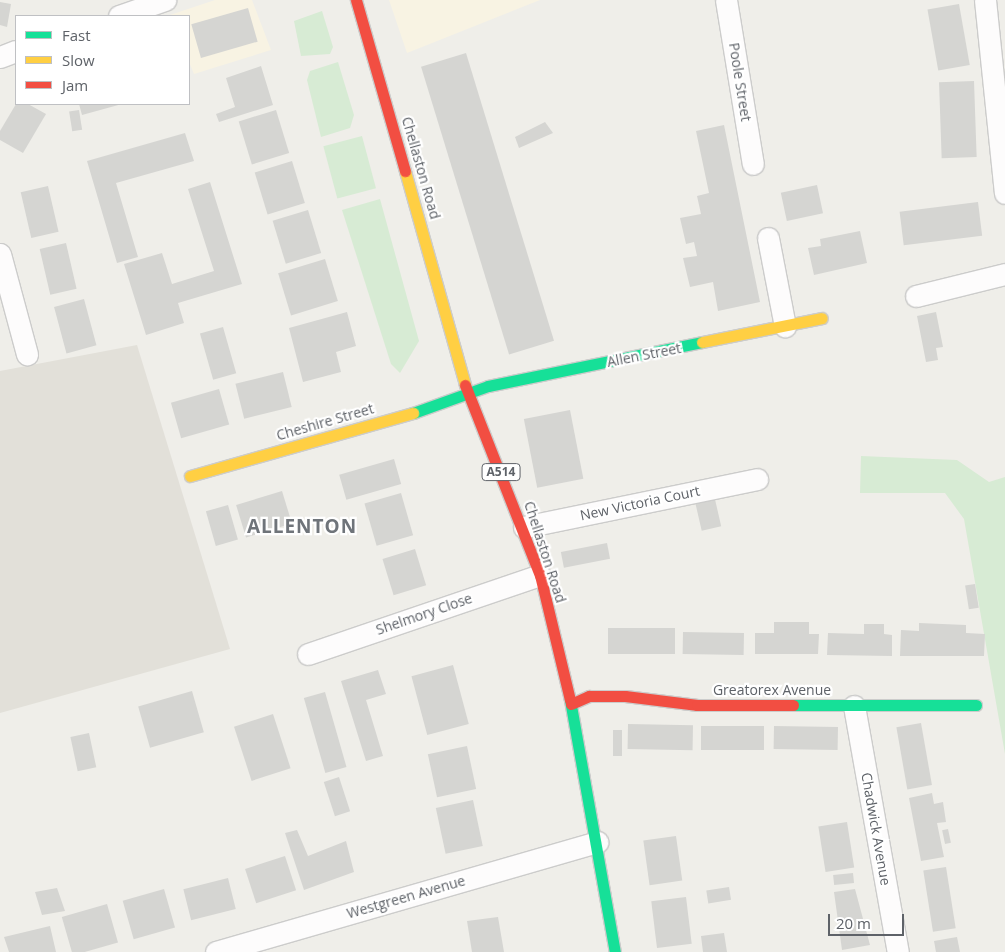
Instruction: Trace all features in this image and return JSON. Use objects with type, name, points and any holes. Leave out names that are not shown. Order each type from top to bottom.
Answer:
[{"type":"street","points":[[123,15],[164,0]]},
{"type":"street","name":"Chellaston Road","points":[[356,0],[468,394],[524,527],[540,576],[571,704],[615,952]]},
{"type":"street","name":"Poole Street","points":[[726,0],[753,164]]},
{"type":"street","points":[[985,0],[1005,193]]},
{"type":"street","points":[[0,57],[15,52]]},
{"type":"street","points":[[768,238],[785,326]]},
{"type":"street","points":[[0,254],[27,354]]},
{"type":"street","points":[[916,296],[1005,274]]},
{"type":"street","name":"Allen Street","points":[[468,394],[488,386],[822,318]]},
{"type":"street","name":"Cheshire Street","points":[[190,476],[468,394]]},
{"type":"street","name":"New Victoria Court","points":[[524,527],[757,479]]},
{"type":"street","name":"Shelmory Close","points":[[308,654],[540,576]]},
{"type":"street","name":"Greatorex Avenue","points":[[571,704],[589,696],[624,696],[697,705],[976,705]]},
{"type":"street","name":"Chadwick Avenue","points":[[854,706],[898,952]]},
{"type":"street","name":"Westgreen Avenue","points":[[216,952],[597,842]]},
{"type":"shaded area","points":[[215,0],[252,0],[271,50],[194,74],[190,64],[190,15],[170,15]]},
{"type":"shaded area","points":[[389,0],[540,0],[407,53]]},
{"type":"shaded area","points":[[137,345],[230,649],[0,713],[0,371]]},
{"type":"green space","points":[[322,11],[333,47],[330,54],[301,56],[294,21]]},
{"type":"green space","points":[[338,62],[354,115],[350,128],[321,137],[307,80],[310,71]]},
{"type":"green space","points":[[362,136],[376,188],[337,199],[323,146]]},
{"type":"green space","points":[[380,199],[419,341],[400,373],[391,364],[342,210]]},
{"type":"green space","points":[[861,456],[957,460],[989,482],[1005,477],[1005,754],[964,519],[945,493],[860,493]]},
{"type":"building","points":[[0,2],[11,4],[7,27],[0,25]]},
{"type":"building","points":[[959,4],[970,65],[938,71],[927,10]]},
{"type":"building","points":[[248,8],[258,42],[201,58],[191,24]]},
{"type":"building","points":[[466,53],[554,341],[509,355],[421,67]]},
{"type":"building","points":[[261,66],[273,105],[219,122],[216,114],[235,107],[226,78]]},
{"type":"building","points":[[974,81],[977,157],[942,158],[939,82]]},
{"type":"building","points":[[15,105],[30,105],[46,114],[23,153],[0,140],[0,131]]},
{"type":"building","points":[[79,105],[118,105],[82,115]]},
{"type":"building","points":[[79,110],[82,130],[72,131],[69,112]]},
{"type":"building","points":[[276,110],[289,153],[252,164],[239,121]]},
{"type":"building","points":[[545,122],[553,133],[519,148],[515,137]]},
{"type":"building","points":[[724,125],[760,302],[718,311],[713,282],[690,287],[683,258],[697,256],[694,242],[686,244],[680,218],[701,214],[697,196],[709,193],[696,131]]},
{"type":"building","points":[[185,133],[194,161],[116,183],[138,257],[117,263],[87,161]]},
{"type":"building","points":[[292,161],[305,203],[268,214],[255,172]]},
{"type":"building","points":[[210,182],[242,284],[178,303],[184,323],[146,335],[124,264],[162,253],[172,284],[214,271],[188,189]]},
{"type":"building","points":[[817,185],[823,213],[787,221],[781,193]]},
{"type":"building","points":[[48,186],[59,232],[31,238],[21,192]]},
{"type":"building","points":[[978,202],[982,236],[904,245],[900,212]]},
{"type":"building","points":[[308,210],[321,253],[286,264],[273,221]]},
{"type":"building","points":[[860,231],[867,263],[814,275],[808,248],[821,246],[820,239]]},
{"type":"building","points":[[66,243],[77,289],[50,295],[40,249]]},
{"type":"building","points":[[325,259],[338,301],[291,315],[278,273]]},
{"type":"building","points":[[84,299],[96,345],[66,353],[54,307]]},
{"type":"building","points":[[347,312],[356,346],[336,352],[341,372],[303,382],[289,328]]},
{"type":"building","points":[[936,312],[943,347],[936,348],[938,360],[926,362],[917,316]]},
{"type":"building","points":[[223,327],[236,373],[213,380],[200,334]]},
{"type":"building","points":[[283,372],[292,407],[244,419],[235,384]]},
{"type":"building","points":[[219,389],[229,425],[181,438],[171,403]]},
{"type":"building","points":[[570,410],[583,479],[537,488],[524,419]]},
{"type":"building","points":[[394,459],[401,484],[346,500],[339,475]]},
{"type":"building","points":[[282,491],[292,524],[246,538],[236,505]]},
{"type":"building","points":[[401,493],[413,535],[377,546],[364,503]]},
{"type":"building","points":[[714,495],[721,526],[702,531],[695,499]]},
{"type":"building","points":[[228,505],[238,540],[216,546],[206,511]]},
{"type":"building","points":[[607,543],[610,559],[564,568],[561,552]]},
{"type":"building","points":[[415,549],[426,585],[394,595],[382,559]]},
{"type":"building","points":[[975,584],[979,608],[969,609],[965,586]]},
{"type":"building","points":[[774,622],[809,622],[809,634],[819,634],[818,654],[755,654],[755,633],[774,633]]},
{"type":"building","points":[[919,623],[966,625],[966,633],[985,634],[984,656],[900,656],[901,630],[919,631]]},
{"type":"building","points":[[864,624],[884,624],[884,634],[892,635],[892,656],[827,655],[828,633],[864,634]]},
{"type":"building","points":[[608,628],[675,628],[675,654],[608,654]]},
{"type":"building","points":[[683,632],[744,633],[744,655],[683,654]]},
{"type":"building","points":[[453,665],[469,724],[427,735],[411,676]]},
{"type":"building","points":[[378,670],[386,694],[366,700],[383,756],[366,761],[341,681]]},
{"type":"building","points":[[192,691],[204,732],[150,748],[138,706]]},
{"type":"building","points":[[325,692],[346,767],[325,773],[304,698]]},
{"type":"building","points":[[273,714],[291,768],[252,781],[234,727]]},
{"type":"building","points":[[921,723],[932,785],[907,789],[896,727]]},
{"type":"building","points":[[628,724],[693,725],[693,750],[628,749]]},
{"type":"building","points":[[701,726],[764,726],[764,750],[701,750]]},
{"type":"building","points":[[774,726],[838,727],[838,750],[774,749]]},
{"type":"building","points":[[613,730],[622,730],[622,756],[613,756]]},
{"type":"building","points":[[89,733],[96,767],[78,771],[70,737]]},
{"type":"building","points":[[467,746],[476,789],[437,797],[428,754]]},
{"type":"building","points":[[339,777],[350,811],[335,816],[324,782]]},
{"type":"building","points":[[932,793],[934,804],[943,802],[946,822],[937,823],[944,857],[921,861],[909,798]]},
{"type":"building","points":[[473,800],[483,846],[446,854],[436,808]]},
{"type":"building","points":[[847,822],[854,867],[826,872],[818,827]]},
{"type":"building","points":[[948,829],[951,843],[945,844],[942,830]]},
{"type":"building","points":[[297,830],[308,856],[346,841],[354,872],[304,890],[285,833]]},
{"type":"building","points":[[676,836],[682,881],[650,885],[643,841]]},
{"type":"building","points":[[285,856],[296,890],[256,903],[245,869]]},
{"type":"building","points":[[946,867],[956,928],[933,932],[923,871]]},
{"type":"building","points":[[853,873],[854,883],[834,885],[833,875]]},
{"type":"building","points":[[228,878],[236,909],[191,920],[183,889]]},
{"type":"building","points":[[729,887],[731,900],[708,903],[706,891]]},
{"type":"building","points":[[57,888],[65,911],[42,915],[35,892]]},
{"type":"building","points":[[164,889],[175,927],[134,939],[123,901]]},
{"type":"building","points":[[855,889],[870,945],[842,950],[834,892]]},
{"type":"building","points":[[686,897],[692,944],[657,948],[651,901]]},
{"type":"building","points":[[107,904],[118,942],[85,952],[72,952],[62,917]]},
{"type":"building","points":[[498,917],[504,952],[472,952],[467,921]]},
{"type":"building","points":[[50,926],[56,952],[9,952],[4,937]]},
{"type":"building","points":[[724,933],[727,952],[703,952],[701,936]]},
{"type":"building","points":[[957,937],[960,952],[936,952],[934,941]]},
{"type":"traffic: fast","points":[[413,413],[488,386],[702,342]]},
{"type":"traffic: fast","points":[[570,700],[615,952]]},
{"type":"traffic: fast","points":[[793,705],[976,705]]},
{"type":"traffic: slow","points":[[405,171],[465,385]]},
{"type":"traffic: slow","points":[[702,342],[822,318]]},
{"type":"traffic: slow","points":[[190,476],[413,413]]},
{"type":"traffic: jam","points":[[356,0],[405,171]]},
{"type":"traffic: jam","points":[[465,385],[540,575],[570,700]]},
{"type":"traffic: jam","points":[[571,704],[589,696],[625,696],[697,705],[793,705]]},
{"type":"district","name":"ALLENTON","points":[[302,527]]}]
